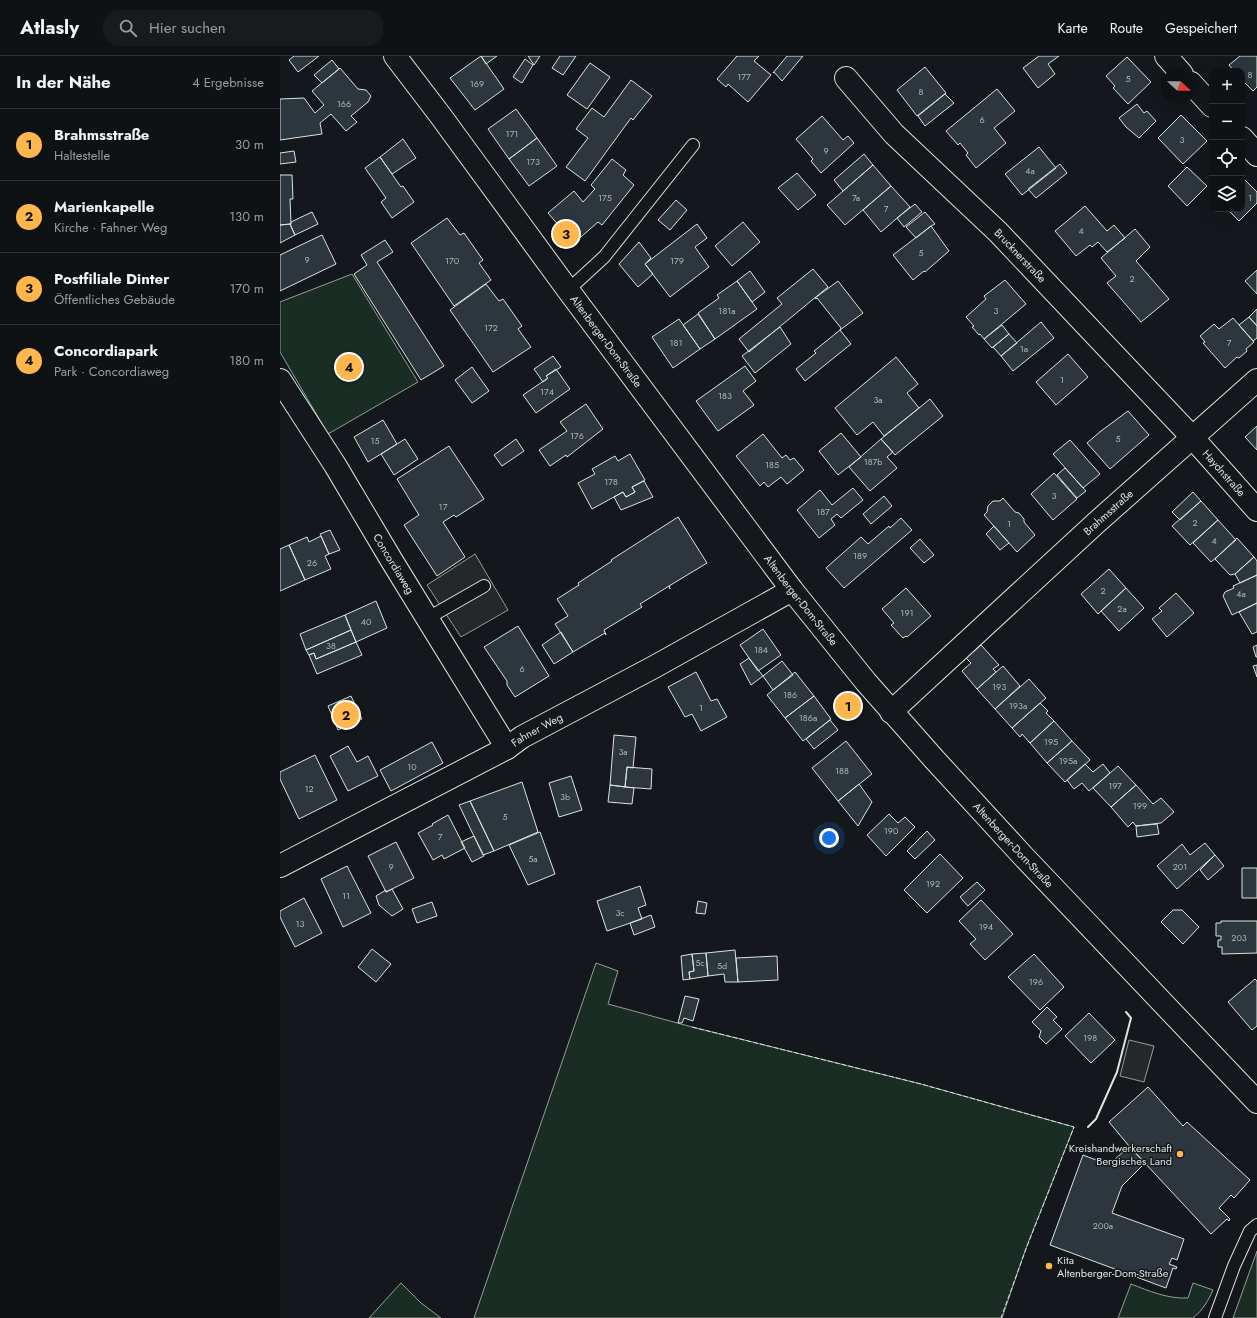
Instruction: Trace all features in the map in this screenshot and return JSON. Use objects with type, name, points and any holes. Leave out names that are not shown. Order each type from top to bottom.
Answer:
[{"type":"street","name":"Altenberger-Dom-Straße","points":[[395,56],[792,590],[866,682],[1013,845],[1257,1102]]},
{"type":"street","points":[[1166,56],[1177,68]]},
{"type":"street","name":"Brucknerstraße","points":[[846,78],[894,134],[998,232],[1192,437]]},
{"type":"street","points":[[1197,90],[1210,104]]},
{"type":"street","points":[[1244,140],[1257,155]]},
{"type":"street","name":"Concordiaweg","points":[[280,380],[335,465],[507,748]]},
{"type":"street","name":"Brahmsstraße","points":[[892,712],[1096,523],[1257,380]]},
{"type":"street","name":"Haydnstraße","points":[[1192,437],[1257,510]]},
{"type":"street","name":"Fahner Weg","points":[[280,866],[507,748],[522,737],[654,667],[792,590]]},
{"type":"lane","points":[[568,290],[604,257],[693,145]]},
{"type":"lane","points":[[428,618],[484,586]]},
{"type":"lane","points":[[1215,1318],[1250,1232],[1257,1225]]},
{"type":"green space","points":[[352,274],[418,382],[328,434],[280,352],[280,302]]},
{"type":"green space","points":[[596,963],[618,971],[608,1004],[692,1027],[921,1084],[1074,1127],[1026,1248],[1002,1318],[474,1318]]},
{"type":"green space","points":[[1257,1251],[1257,1318],[1233,1318]]},
{"type":"green space","points":[[401,1283],[421,1303],[441,1318],[369,1318]]},
{"type":"green space","points":[[1193,1283],[1213,1290],[1200,1312],[1193,1318],[1118,1318],[1131,1284],[1166,1296],[1188,1298]]},
{"type":"shaded area","points":[[475,554],[508,610],[461,637],[427,585]]},
{"type":"shaded area","points":[[1129,1040],[1154,1046],[1144,1082],[1120,1076]]},
{"type":"building","points":[[294,56],[319,56],[298,72],[289,60]]},
{"type":"building","points":[[481,56],[504,89],[475,110],[450,78]]},
{"type":"building","points":[[481,56],[497,56],[486,64]]},
{"type":"building","points":[[528,56],[540,56],[534,65]]},
{"type":"building","points":[[560,56],[576,56],[563,75],[552,68]]},
{"type":"building","points":[[737,56],[759,56],[754,61],[771,75],[748,102],[728,84],[726,87],[717,79]]},
{"type":"building","points":[[787,56],[803,56],[782,81],[774,72],[773,73]]},
{"type":"building","points":[[1039,56],[1059,56],[1048,64],[1055,74],[1038,88],[1023,68]]},
{"type":"building","points":[[1240,56],[1257,56],[1257,87],[1253,91],[1245,83],[1245,68],[1232,68],[1229,65]]},
{"type":"building","points":[[1127,57],[1151,82],[1128,104],[1113,88],[1115,86],[1106,76]]},
{"type":"building","points":[[525,59],[533,65],[522,83],[513,77]]},
{"type":"building","points":[[332,60],[339,69],[322,83],[314,75]]},
{"type":"building","points":[[590,63],[610,77],[587,109],[567,95]]},
{"type":"building","points":[[925,67],[946,93],[917,116],[897,90]]},
{"type":"building","points":[[340,68],[358,89],[366,90],[371,96],[368,102],[351,116],[357,122],[346,131],[331,114],[320,123],[322,134],[280,140],[280,99],[304,98],[315,113],[324,105],[312,91]]},
{"type":"building","points":[[631,80],[652,96],[633,120],[631,118],[585,181],[566,167],[588,138],[576,129],[592,108],[604,117]]},
{"type":"building","points":[[997,89],[1015,111],[994,128],[1006,143],[976,168],[966,155],[968,153],[960,143],[958,145],[946,131]]},
{"type":"building","points":[[945,94],[954,103],[925,126],[918,116]]},
{"type":"building","points":[[1137,104],[1144,113],[1147,111],[1156,121],[1139,138],[1126,127],[1119,118]]},
{"type":"building","points":[[516,109],[537,138],[509,159],[488,129]]},
{"type":"building","points":[[1181,115],[1207,141],[1183,164],[1158,138]]},
{"type":"building","points":[[822,116],[843,140],[848,136],[854,143],[821,173],[811,161],[813,159],[796,139]]},
{"type":"building","points":[[537,138],[557,166],[529,186],[509,159]]},
{"type":"building","points":[[403,139],[416,158],[392,174],[380,157]]},
{"type":"building","points":[[1039,147],[1056,168],[1022,195],[1005,174]]},
{"type":"building","points":[[294,151],[296,162],[280,164],[280,153]]},
{"type":"building","points":[[864,154],[873,165],[843,191],[834,180]]},
{"type":"building","points":[[380,157],[401,187],[403,186],[414,202],[392,218],[381,202],[386,198],[365,168]]},
{"type":"building","points":[[612,159],[626,170],[623,175],[634,185],[602,225],[598,222],[574,243],[548,213],[574,191],[583,202],[595,189],[591,185]]},
{"type":"building","points":[[1060,164],[1067,173],[1036,198],[1028,189]]},
{"type":"building","points":[[873,165],[891,186],[845,225],[827,205]]},
{"type":"building","points":[[1187,167],[1207,186],[1187,206],[1168,186]]},
{"type":"building","points":[[797,173],[816,195],[798,210],[778,188]]},
{"type":"building","points":[[280,175],[292,175],[293,199],[290,199],[291,224],[280,225]]},
{"type":"building","points":[[1245,180],[1257,192],[1257,203],[1239,221],[1230,212],[1245,212]]},
{"type":"building","points":[[891,186],[910,207],[881,232],[863,210]]},
{"type":"building","points":[[676,200],[687,210],[670,230],[658,220]]},
{"type":"building","points":[[915,204],[922,212],[904,227],[897,218]]},
{"type":"building","points":[[1085,206],[1107,231],[1114,225],[1125,238],[1107,252],[1098,242],[1092,247],[1090,245],[1076,256],[1055,231]]},
{"type":"building","points":[[312,212],[318,224],[295,235],[290,224],[291,222]]},
{"type":"building","points":[[925,212],[935,224],[916,238],[906,227]]},
{"type":"building","points":[[447,218],[460,235],[464,233],[483,260],[479,263],[491,280],[454,306],[411,243]]},
{"type":"building","points":[[743,222],[760,242],[732,266],[715,246]]},
{"type":"building","points":[[290,224],[295,235],[280,243],[280,225]]},
{"type":"building","points":[[697,224],[707,238],[695,247],[709,267],[670,297],[645,264]]},
{"type":"building","points":[[931,226],[949,251],[925,272],[924,271],[913,280],[893,255]]},
{"type":"building","points":[[1135,229],[1150,247],[1136,261],[1169,299],[1141,322],[1107,283],[1116,276],[1101,258]]},
{"type":"building","points":[[322,235],[336,264],[280,291],[280,255]]},
{"type":"building","points":[[385,240],[393,252],[377,262],[444,366],[421,380],[354,274],[367,265],[361,255]]},
{"type":"building","points":[[639,242],[651,258],[645,264],[653,274],[638,287],[619,264]]},
{"type":"building","points":[[813,269],[828,287],[749,352],[739,339],[782,304],[777,298]]},
{"type":"building","points":[[1257,270],[1257,294],[1245,281]]},
{"type":"building","points":[[750,271],[765,292],[752,302],[737,281]]},
{"type":"building","points":[[1005,280],[1026,304],[984,339],[972,327],[974,326],[966,317],[986,299],[984,296]]},
{"type":"building","points":[[737,281],[757,309],[715,339],[698,313],[719,298],[717,295]]},
{"type":"building","points":[[838,281],[863,313],[840,330],[841,328],[817,298],[815,298]]},
{"type":"building","points":[[486,284],[499,301],[503,299],[522,326],[518,329],[531,347],[493,372],[450,310]]},
{"type":"building","points":[[1257,309],[1257,326],[1249,317]]},
{"type":"building","points":[[698,314],[715,339],[700,349],[683,325]]},
{"type":"building","points":[[1249,317],[1257,326],[1257,338],[1253,341],[1239,325]]},
{"type":"building","points":[[1233,318],[1254,342],[1246,349],[1247,351],[1239,358],[1237,357],[1225,368],[1203,343],[1205,342],[1200,336],[1214,324],[1219,329]]},
{"type":"building","points":[[679,319],[700,349],[673,368],[652,337]]},
{"type":"building","points":[[1041,322],[1054,338],[1013,371],[1001,356]]},
{"type":"building","points":[[1002,325],[1009,334],[992,348],[984,339]]},
{"type":"building","points":[[780,327],[791,344],[755,373],[742,356]]},
{"type":"building","points":[[840,330],[851,344],[805,381],[796,369],[816,353],[814,351]]},
{"type":"building","points":[[1009,334],[1017,343],[1001,356],[993,347]]},
{"type":"building","points":[[1068,354],[1088,377],[1056,405],[1036,382]]},
{"type":"building","points":[[553,356],[561,367],[546,376],[548,378],[543,382],[534,369]]},
{"type":"building","points":[[896,357],[918,384],[907,393],[919,408],[884,436],[873,422],[857,435],[835,408]]},
{"type":"building","points":[[745,366],[756,381],[743,391],[754,405],[718,431],[696,401]]},
{"type":"building","points":[[472,367],[489,391],[472,403],[455,380]]},
{"type":"building","points":[[556,369],[570,389],[536,413],[523,395],[548,378],[546,376]]},
{"type":"building","points":[[930,399],[943,416],[895,455],[881,439]]},
{"type":"building","points":[[586,404],[603,429],[567,457],[566,455],[550,466],[539,450],[567,431],[560,422]]},
{"type":"building","points":[[1128,411],[1149,435],[1110,469],[1087,443]]},
{"type":"building","points":[[383,420],[397,444],[368,462],[354,437]]},
{"type":"building","points":[[1257,426],[1257,450],[1245,437]]},
{"type":"building","points":[[841,433],[861,457],[838,475],[819,451]]},
{"type":"building","points":[[763,434],[782,458],[786,455],[790,460],[794,458],[804,470],[787,484],[781,477],[768,487],[764,482],[760,486],[736,456]]},
{"type":"building","points":[[405,439],[418,459],[394,475],[381,454]]},
{"type":"building","points":[[516,439],[524,451],[502,466],[494,455]]},
{"type":"building","points":[[881,439],[893,452],[887,457],[897,468],[870,491],[849,467]]},
{"type":"building","points":[[1070,440],[1100,474],[1083,488],[1053,454]]},
{"type":"building","points":[[449,446],[484,499],[456,517],[454,515],[443,522],[465,557],[437,576],[404,525],[419,515],[397,479]]},
{"type":"building","points":[[630,454],[645,480],[632,487],[635,492],[626,497],[623,492],[592,509],[578,483],[595,474],[592,469],[615,456],[618,461]]},
{"type":"building","points":[[1065,468],[1086,491],[1077,498],[1057,475]]},
{"type":"building","points":[[1054,473],[1077,499],[1053,520],[1031,494]]},
{"type":"building","points":[[644,481],[653,497],[621,510],[614,497],[623,492],[626,497],[635,492],[632,487]]},
{"type":"building","points":[[853,488],[863,500],[841,518],[837,514],[831,519],[835,525],[819,538],[797,510],[820,490],[832,505]]},
{"type":"building","points":[[1193,492],[1201,501],[1180,520],[1172,512]]},
{"type":"building","points":[[884,496],[892,506],[871,524],[863,514]]},
{"type":"building","points":[[1003,498],[1015,512],[1019,513],[1024,519],[1024,522],[1035,535],[1017,552],[984,515],[987,512],[988,506],[993,501],[1000,501]]},
{"type":"building","points":[[1201,501],[1218,520],[1190,545],[1172,526]]},
{"type":"building","points":[[678,517],[707,563],[640,604],[642,607],[604,630],[606,635],[605,633],[573,652],[555,624],[568,616],[557,599],[579,585],[578,583],[612,561],[611,560]]},
{"type":"building","points":[[901,518],[912,530],[844,588],[826,568],[861,537],[868,544]]},
{"type":"building","points":[[1218,520],[1236,540],[1211,562],[1193,543]]},
{"type":"building","points":[[994,526],[1009,543],[1000,550],[986,534]]},
{"type":"building","points":[[330,530],[340,550],[329,554],[320,534]]},
{"type":"building","points":[[321,536],[329,554],[325,556],[331,569],[305,580],[289,545],[307,537],[309,542]]},
{"type":"building","points":[[1237,538],[1254,557],[1235,574],[1230,575],[1215,559]]},
{"type":"building","points":[[920,539],[934,555],[924,563],[910,548]]},
{"type":"building","points":[[289,545],[305,580],[280,591],[280,549]]},
{"type":"building","points":[[1254,557],[1257,561],[1257,575],[1240,583],[1235,574]]},
{"type":"building","points":[[1109,569],[1126,588],[1098,614],[1081,594]]},
{"type":"building","points":[[1257,575],[1257,603],[1232,615],[1223,596],[1225,592],[1234,588],[1233,586]]},
{"type":"building","points":[[906,588],[931,616],[907,637],[906,636],[903,638],[891,625],[894,623],[882,609]]},
{"type":"building","points":[[1126,588],[1144,608],[1119,631],[1101,611]]},
{"type":"building","points":[[1176,593],[1194,613],[1167,637],[1152,619],[1162,611],[1159,608]]},
{"type":"building","points":[[376,601],[387,628],[356,642],[345,615]]},
{"type":"building","points":[[1257,603],[1257,632],[1252,634],[1239,612]]},
{"type":"building","points":[[345,615],[351,630],[306,650],[300,634]]},
{"type":"building","points":[[518,626],[549,676],[515,697],[507,685],[507,681],[484,647]]},
{"type":"building","points":[[763,629],[781,655],[758,671],[740,645]]},
{"type":"building","points":[[351,630],[356,642],[316,659],[314,653],[309,655],[306,650]]},
{"type":"building","points":[[561,632],[573,652],[554,664],[542,645]]},
{"type":"building","points":[[356,642],[362,655],[317,674],[309,655],[314,653],[316,659]]},
{"type":"building","points":[[981,645],[999,665],[993,669],[996,672],[977,689],[962,671],[971,663],[966,658]]},
{"type":"building","points":[[1257,645],[1257,657],[1256,657],[1253,647]]},
{"type":"building","points":[[749,658],[763,676],[751,685],[740,664]]},
{"type":"building","points":[[782,661],[793,675],[773,690],[763,676]]},
{"type":"building","points":[[1257,665],[1257,677],[1253,666]]},
{"type":"building","points":[[1003,666],[1020,686],[995,709],[977,689]]},
{"type":"building","points":[[696,672],[711,701],[717,699],[727,717],[701,731],[692,714],[685,717],[668,687]]},
{"type":"building","points":[[795,672],[814,696],[785,718],[767,695]]},
{"type":"building","points":[[1029,679],[1046,698],[1012,728],[995,709]]},
{"type":"building","points":[[351,696],[362,719],[338,730],[328,706]]},
{"type":"building","points":[[814,696],[831,719],[803,741],[785,718]]},
{"type":"building","points":[[1040,703],[1048,711],[1046,713],[1054,721],[1030,743],[1022,734],[1020,737],[1012,728]]},
{"type":"building","points":[[830,720],[838,730],[814,749],[806,739]]},
{"type":"building","points":[[1054,721],[1072,741],[1047,763],[1030,743]]},
{"type":"building","points":[[614,735],[636,737],[633,768],[627,767],[625,787],[610,785]]},
{"type":"building","points":[[846,741],[872,774],[838,801],[812,768]]},
{"type":"building","points":[[1072,741],[1090,760],[1065,782],[1047,763]]},
{"type":"building","points":[[432,742],[443,763],[391,791],[380,770]]},
{"type":"building","points":[[348,746],[357,762],[368,756],[378,776],[348,791],[330,756]]},
{"type":"building","points":[[315,755],[337,800],[299,819],[280,779],[280,772]]},
{"type":"building","points":[[1085,764],[1093,772],[1103,764],[1110,773],[1089,791],[1082,783],[1074,789],[1067,780]]},
{"type":"building","points":[[1118,766],[1136,785],[1111,807],[1093,788]]},
{"type":"building","points":[[627,767],[652,769],[651,789],[625,787]]},
{"type":"building","points":[[571,776],[582,810],[559,817],[549,783]]},
{"type":"building","points":[[522,782],[538,832],[494,851],[470,801]]},
{"type":"building","points":[[859,784],[872,802],[858,826],[838,801]]},
{"type":"building","points":[[610,785],[634,788],[632,804],[608,802]]},
{"type":"building","points":[[1136,785],[1153,804],[1161,798],[1174,812],[1161,823],[1136,826],[1133,822],[1128,827],[1111,807]]},
{"type":"building","points":[[470,801],[494,851],[483,855],[459,805]]},
{"type":"building","points":[[889,814],[898,823],[905,817],[915,827],[886,856],[867,835]]},
{"type":"building","points":[[448,815],[465,848],[444,859],[442,855],[433,860],[418,833]]},
{"type":"building","points":[[1157,824],[1159,834],[1137,837],[1136,826]]},
{"type":"building","points":[[927,831],[935,840],[915,859],[907,851]]},
{"type":"building","points":[[540,832],[555,874],[528,885],[509,845]]},
{"type":"building","points":[[474,836],[484,856],[472,862],[461,842]]},
{"type":"building","points":[[396,842],[414,878],[386,892],[368,856]]},
{"type":"building","points":[[1205,843],[1215,855],[1177,889],[1157,866],[1182,844],[1190,855]]},
{"type":"building","points":[[940,854],[963,878],[927,913],[904,890]]},
{"type":"building","points":[[1215,855],[1224,866],[1208,880],[1200,870]]},
{"type":"building","points":[[347,866],[371,913],[343,927],[321,879]]},
{"type":"building","points":[[1242,868],[1257,868],[1257,898],[1242,898]]},
{"type":"building","points":[[977,882],[985,890],[968,906],[960,897]]},
{"type":"building","points":[[640,886],[646,905],[638,908],[642,919],[607,931],[597,901]]},
{"type":"building","points":[[392,889],[403,909],[392,916],[379,905],[376,896],[386,890],[386,892]]},
{"type":"building","points":[[304,898],[322,933],[295,947],[280,917],[280,911]]},
{"type":"building","points":[[981,900],[1013,934],[985,960],[970,944],[976,939],[959,921]]},
{"type":"building","points":[[698,901],[707,903],[705,914],[696,913]]},
{"type":"building","points":[[432,902],[437,916],[417,923],[412,909]]},
{"type":"building","points":[[1173,910],[1182,910],[1199,927],[1183,944],[1161,922]]},
{"type":"building","points":[[651,915],[655,927],[634,935],[630,923]]},
{"type":"building","points":[[1221,921],[1257,921],[1257,953],[1222,954],[1222,947],[1218,947],[1218,940],[1221,940],[1221,936],[1216,936],[1216,923],[1221,923]]},
{"type":"building","points":[[372,949],[391,964],[376,982],[358,967]]},
{"type":"building","points":[[735,950],[738,982],[725,982],[724,974],[708,976],[706,953]]},
{"type":"building","points":[[706,953],[708,976],[690,979],[689,972],[694,971],[692,954]]},
{"type":"building","points":[[692,954],[694,971],[689,972],[690,979],[683,980],[681,956]]},
{"type":"building","points":[[1034,954],[1064,987],[1040,1010],[1008,977]]},
{"type":"building","points":[[777,956],[778,980],[738,982],[736,958]]},
{"type":"building","points":[[1255,979],[1257,981],[1257,1026],[1252,1030],[1228,1002]]},
{"type":"building","points":[[685,996],[699,999],[693,1021],[684,1018],[682,1023],[678,1023]]},
{"type":"building","points":[[1047,1007],[1057,1017],[1053,1020],[1062,1029],[1046,1044],[1039,1037],[1041,1031],[1032,1022]]},
{"type":"building","points":[[1089,1013],[1115,1040],[1091,1063],[1065,1036]]},
{"type":"building","name":"Kreishandwerkerschaft Bergisches Land","points":[[1148,1087],[1183,1126],[1187,1122],[1250,1180],[1234,1198],[1231,1195],[1219,1208],[1230,1219],[1229,1221],[1227,1219],[1211,1234],[1129,1146],[1109,1122]]},
{"type":"building","points":[[1129,1146],[1145,1163],[1122,1186],[1112,1213],[1184,1239],[1177,1260],[1172,1258],[1169,1264],[1177,1267],[1176,1269],[1173,1268],[1166,1288],[1050,1245],[1083,1155],[1109,1165]]},
{"type":"fence","points":[[692,1027],[921,1084],[1074,1127],[1026,1249],[1001,1318]]},
{"type":"wall","points":[[1088,1127],[1096,1119],[1117,1072],[1131,1018],[1126,1012]]},
{"type":"place","name":"Postfiliale Dinter","points":[[566,234]]},
{"type":"place","name":"Concordiapark","points":[[349,367]]},
{"type":"place","name":"Brahmsstraße","points":[[848,706]]},
{"type":"place","name":"Marienkapelle","points":[[346,715]]},
{"type":"place","name":"Kreishandwerkerschaft Bergisches Land","points":[[1180,1154]]},
{"type":"place","name":"Kita Altenberger-Dom-Straße","points":[[1049,1266]]}]
